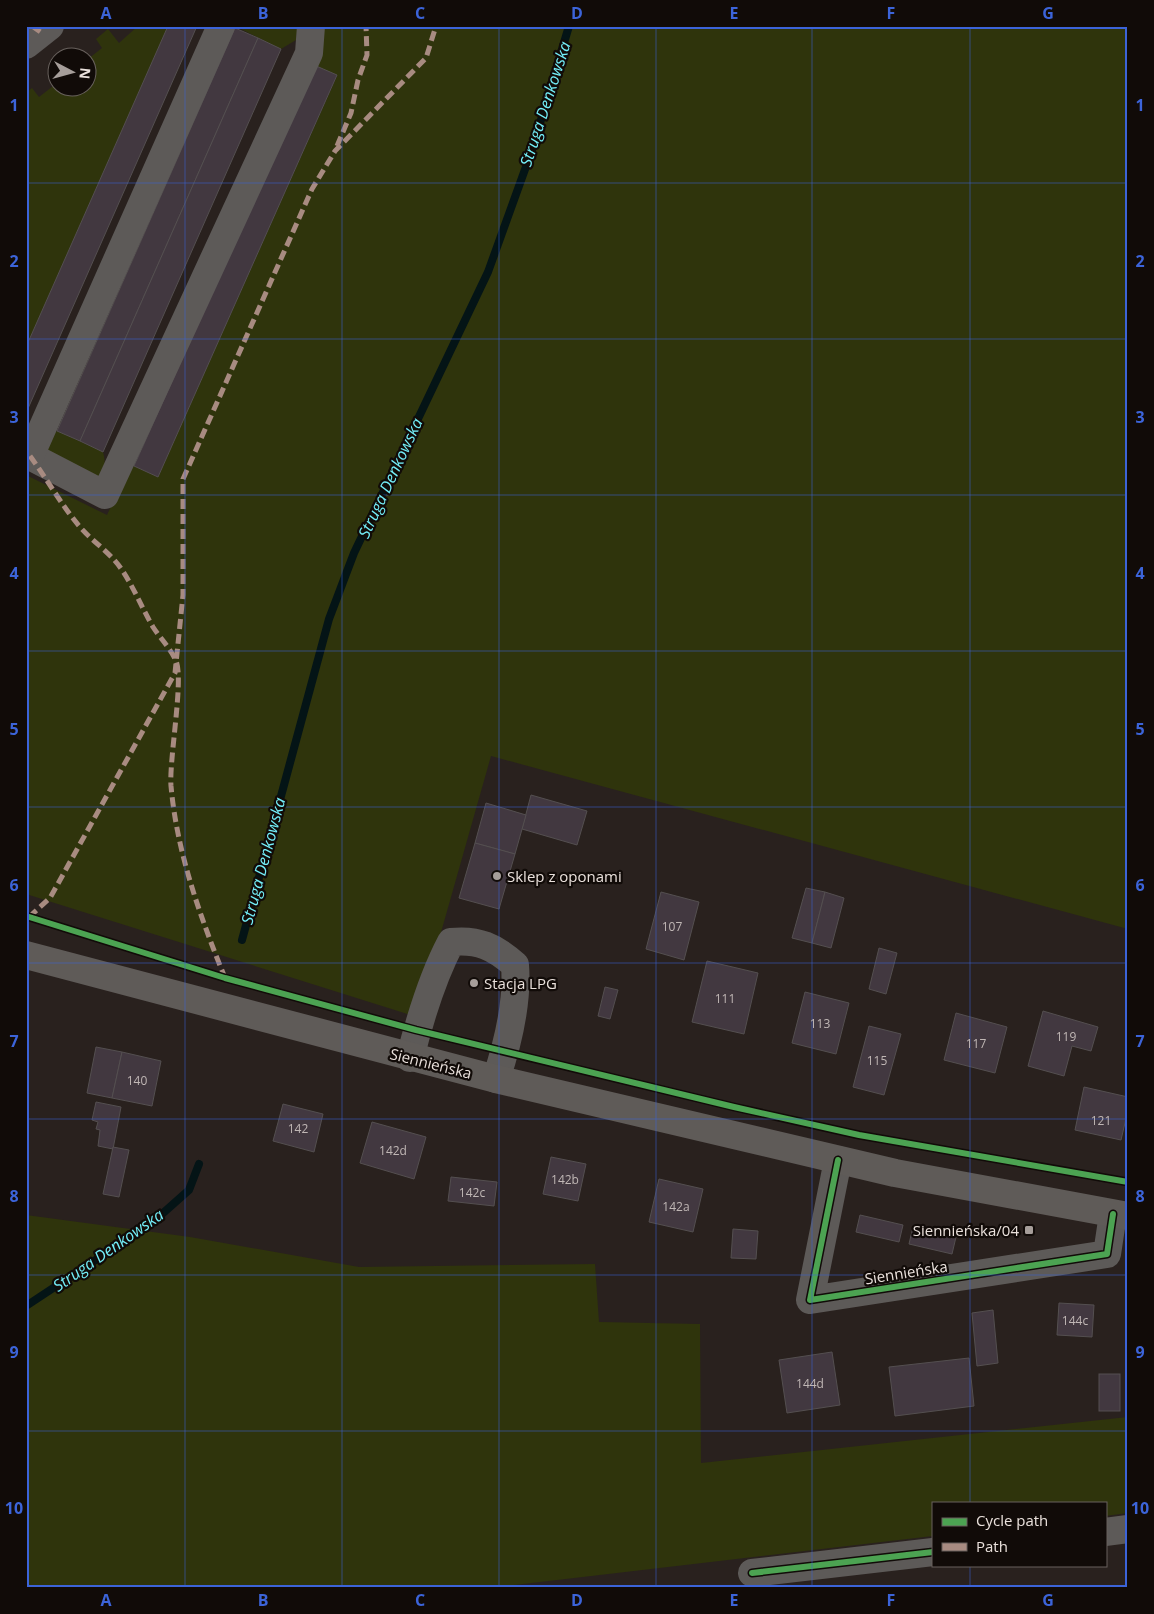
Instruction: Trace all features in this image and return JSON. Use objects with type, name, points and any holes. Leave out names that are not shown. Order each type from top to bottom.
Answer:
[{"type":"main road","name":"Siennieńska","points":[[26,955],[410,1058],[496,1079],[895,1173],[1120,1215]]},
{"type":"street","points":[[221,26],[28,455],[105,495],[308,53],[311,26]]},
{"type":"street","points":[[410,1058],[416,1030],[440,963],[451,942],[466,940],[499,950],[515,964],[517,986],[505,1052],[496,1079]]},
{"type":"street","name":"Siennieńska","points":[[838,1160],[810,1300],[1107,1254],[1120,1215]]},
{"type":"street","points":[[1106,1532],[1128,1529]]},
{"type":"street","points":[[752,1573],[932,1552]]},
{"type":"green space","points":[[138,26],[168,26],[26,347],[26,93],[32,88],[39,97],[48,90],[48,98],[98,98],[98,51],[102,48],[96,39],[108,29],[119,43]]},
{"type":"green space","points":[[235,26],[298,26],[296,40],[281,49]]},
{"type":"green space","points":[[321,26],[1128,26],[1128,929],[491,756],[417,1017],[26,894],[26,475],[107,515],[126,474],[134,466],[158,477],[337,76],[314,65]]},
{"type":"green space","points":[[57,431],[103,452],[105,464],[103,471],[98,477],[94,479],[42,448],[49,436]]},
{"type":"green space","points":[[26,1215],[190,1237],[359,1267],[595,1264],[599,1322],[700,1324],[701,1463],[1128,1417],[1128,1513],[1106,1516],[1106,1502],[932,1502],[932,1536],[488,1588],[26,1588]]},
{"type":"building","points":[[168,26],[197,26],[26,413],[26,347]]},
{"type":"building","points":[[235,28],[258,38],[80,441],[57,431]]},
{"type":"building","points":[[258,38],[281,49],[103,452],[80,441]]},
{"type":"building","points":[[314,65],[337,75],[158,477],[134,466]]},
{"type":"building","points":[[531,795],[587,811],[577,845],[522,829]]},
{"type":"building","points":[[486,803],[526,815],[515,854],[475,843]]},
{"type":"building","points":[[475,843],[515,854],[499,909],[459,898]]},
{"type":"building","points":[[806,888],[825,892],[812,943],[792,938]]},
{"type":"building","points":[[661,892],[699,902],[684,960],[646,949]]},
{"type":"building","points":[[825,892],[844,898],[831,948],[812,943]]},
{"type":"building","points":[[879,948],[897,953],[886,994],[869,989]]},
{"type":"building","points":[[707,961],[758,973],[744,1034],[692,1022]]},
{"type":"building","points":[[605,987],[618,990],[610,1019],[598,1016]]},
{"type":"building","points":[[805,992],[849,1003],[836,1054],[792,1043]]},
{"type":"building","points":[[1043,1011],[1098,1027],[1091,1051],[1072,1046],[1064,1076],[1028,1066]]},
{"type":"building","points":[[956,1013],[1007,1027],[995,1073],[944,1060]]},
{"type":"building","points":[[869,1026],[901,1034],[884,1095],[853,1087]]},
{"type":"building","points":[[96,1047],[122,1052],[112,1098],[87,1093]]},
{"type":"building","points":[[122,1052],[161,1061],[152,1106],[112,1098]]},
{"type":"building","points":[[1084,1087],[1128,1097],[1128,1110],[1121,1140],[1075,1130]]},
{"type":"building","points":[[96,1102],[121,1107],[113,1149],[98,1146],[100,1130],[96,1129],[98,1122],[92,1120]]},
{"type":"building","points":[[283,1104],[323,1114],[314,1152],[273,1141]]},
{"type":"building","points":[[372,1122],[426,1137],[414,1179],[360,1163]]},
{"type":"building","points":[[113,1147],[129,1150],[119,1197],[103,1194]]},
{"type":"building","points":[[551,1157],[586,1164],[578,1201],[543,1194]]},
{"type":"building","points":[[451,1177],[497,1182],[494,1206],[448,1201]]},
{"type":"building","points":[[659,1179],[703,1189],[693,1232],[649,1222]]},
{"type":"building","points":[[860,1215],[903,1225],[899,1242],[856,1232]]},
{"type":"building","points":[[913,1227],[956,1237],[952,1254],[909,1244]]},
{"type":"building","points":[[733,1229],[758,1231],[756,1259],[731,1258]]},
{"type":"building","points":[[1059,1303],[1094,1305],[1092,1337],[1057,1335]]},
{"type":"building","points":[[993,1310],[998,1363],[977,1366],[972,1313]]},
{"type":"building","points":[[832,1352],[840,1405],[787,1413],[779,1360]]},
{"type":"building","points":[[969,1358],[974,1406],[895,1416],[889,1367]]},
{"type":"building","points":[[1099,1374],[1120,1374],[1120,1411],[1099,1411]]},
{"type":"waterway","name":"Struga Denkowska","points":[[242,940],[329,619],[354,553],[488,272],[532,150],[569,26]]},
{"type":"waterway","name":"Struga Denkowska","points":[[26,1306],[153,1222],[189,1190],[199,1164]]},
{"type":"marked path","points":[[32,26],[42,33]]},
{"type":"marked path","points":[[337,146],[351,113],[358,80],[367,55],[366,26]]},
{"type":"marked path","points":[[29,917],[50,898],[175,673],[183,595],[183,479],[312,189],[335,151],[426,58],[436,26]]},
{"type":"marked path","points":[[30,456],[73,519],[85,533],[113,558],[122,570],[153,627],[176,661],[178,684],[171,774],[174,811],[178,836],[191,884],[225,978]]},
{"type":"cycle path","points":[[26,916],[225,978],[416,1030],[734,1107],[859,1135],[1128,1182]]},
{"type":"cycle path","points":[[838,1160],[810,1300],[1107,1254],[1113,1214]]},
{"type":"cycle path","points":[[752,1573],[932,1552]]},
{"type":"place","name":"Sklep z oponami","points":[[497,876]]},
{"type":"place","name":"Stacja LPG","points":[[474,983]]},
{"type":"place","name":"Siennieńska/04","points":[[1029,1230]]}]
